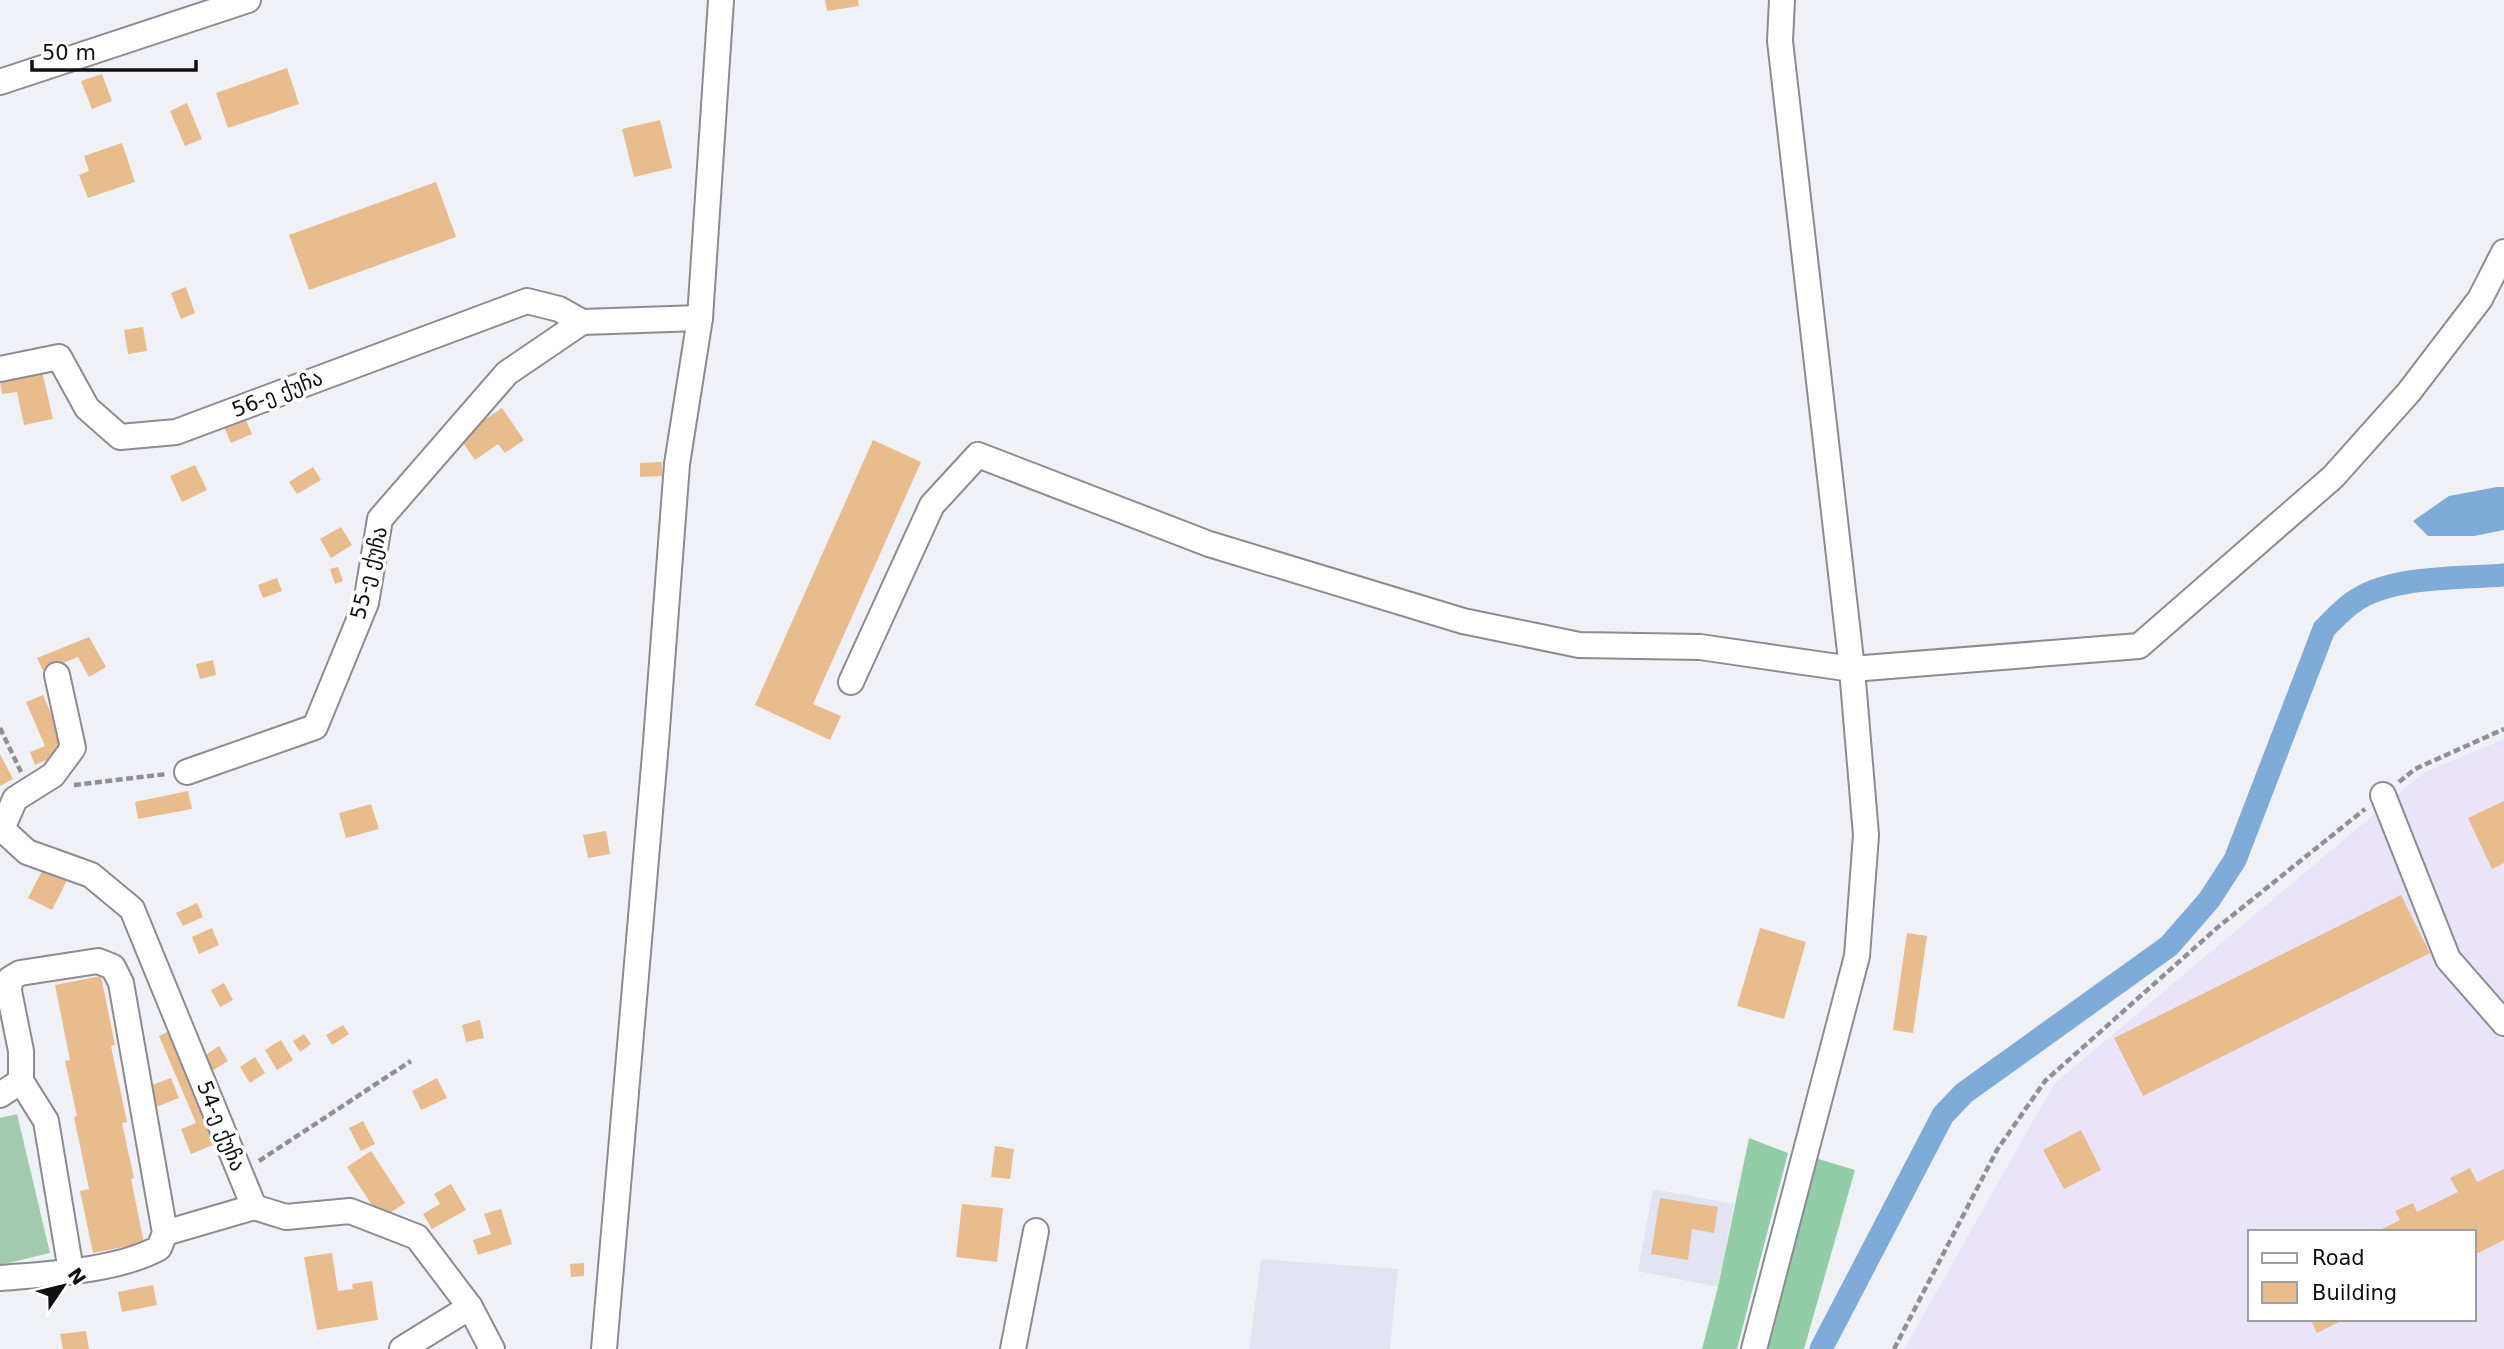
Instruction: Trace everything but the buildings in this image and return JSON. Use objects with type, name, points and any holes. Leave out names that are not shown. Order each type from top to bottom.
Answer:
[{"type":"street","points":[[0,82],[248,0]]},
{"type":"street","points":[[604,1349],[677,464],[700,318],[722,0]]},
{"type":"street","points":[[1754,1349],[1857,956],[1866,835],[1852,669],[1780,41],[1782,0]]},
{"type":"street","points":[[851,682],[932,505],[978,455],[1209,544],[1464,621],[1579,645],[1700,647],[1852,669],[2139,646],[2333,477],[2409,392],[2480,299],[2504,252]]},
{"type":"street","name":"56-ე ქუჩა","points":[[0,369],[59,357],[87,408],[120,437],[176,432],[527,301],[559,309],[582,322]]},
{"type":"street","points":[[582,322],[700,318]]},
{"type":"street","name":"55-ე ქუჩა","points":[[187,772],[315,727],[366,603],[380,519],[507,373],[582,322]]},
{"type":"street","points":[[1,827],[15,799],[53,775],[73,748],[57,675]]},
{"type":"street","points":[[2383,795],[2448,959],[2504,1022]]},
{"type":"street","name":"54-ე ქუჩა","points":[[1,827],[27,852],[91,875],[132,909],[254,1207]]},
{"type":"street","points":[[0,1278],[71,1271],[142,1257],[159,1248],[165,1233],[121,983],[113,967],[98,961],[20,973],[10,979],[9,991],[22,1051],[21,1081],[46,1121],[71,1271]]},
{"type":"street","points":[[0,1096],[21,1081]]},
{"type":"street","points":[[165,1233],[254,1207],[286,1217],[350,1211],[417,1237],[470,1307],[492,1349]]},
{"type":"street","points":[[1013,1349],[1037,1231]]},
{"type":"street","points":[[402,1349],[470,1307]]},
{"type":"path","points":[[0,728],[30,790]]},
{"type":"path","points":[[1894,1349],[1997,1150],[2045,1081],[2218,927],[2415,769],[2504,729]]},
{"type":"path","points":[[69,785],[187,772]]},
{"type":"path","points":[[241,1173],[411,1061]]},
{"type":"shaded area","points":[[2504,739],[2504,1349],[1904,1349],[2054,1084],[2423,773]]},
{"type":"shaded area","points":[[1653,1189],[1734,1204],[1718,1287],[1638,1271]]},
{"type":"shaded area","points":[[1261,1259],[1398,1269],[1390,1349],[1249,1349]]},
{"type":"green space","points":[[17,1114],[50,1253],[0,1265],[0,1118]]},
{"type":"green space","points":[[1749,1138],[1788,1153],[1737,1349],[1702,1349],[1718,1287]]},
{"type":"green space","points":[[1815,1158],[1855,1170],[1804,1349],[1761,1349]]},
{"type":"water","points":[[2504,487],[2504,530],[2474,536],[2428,536],[2413,521],[2449,496]]},
{"type":"waterway","points":[[1821,1349],[1943,1115],[1964,1093],[2169,946],[2209,900],[2235,860],[2324,629],[2352,603],[2385,587],[2425,580],[2504,575]]}]
